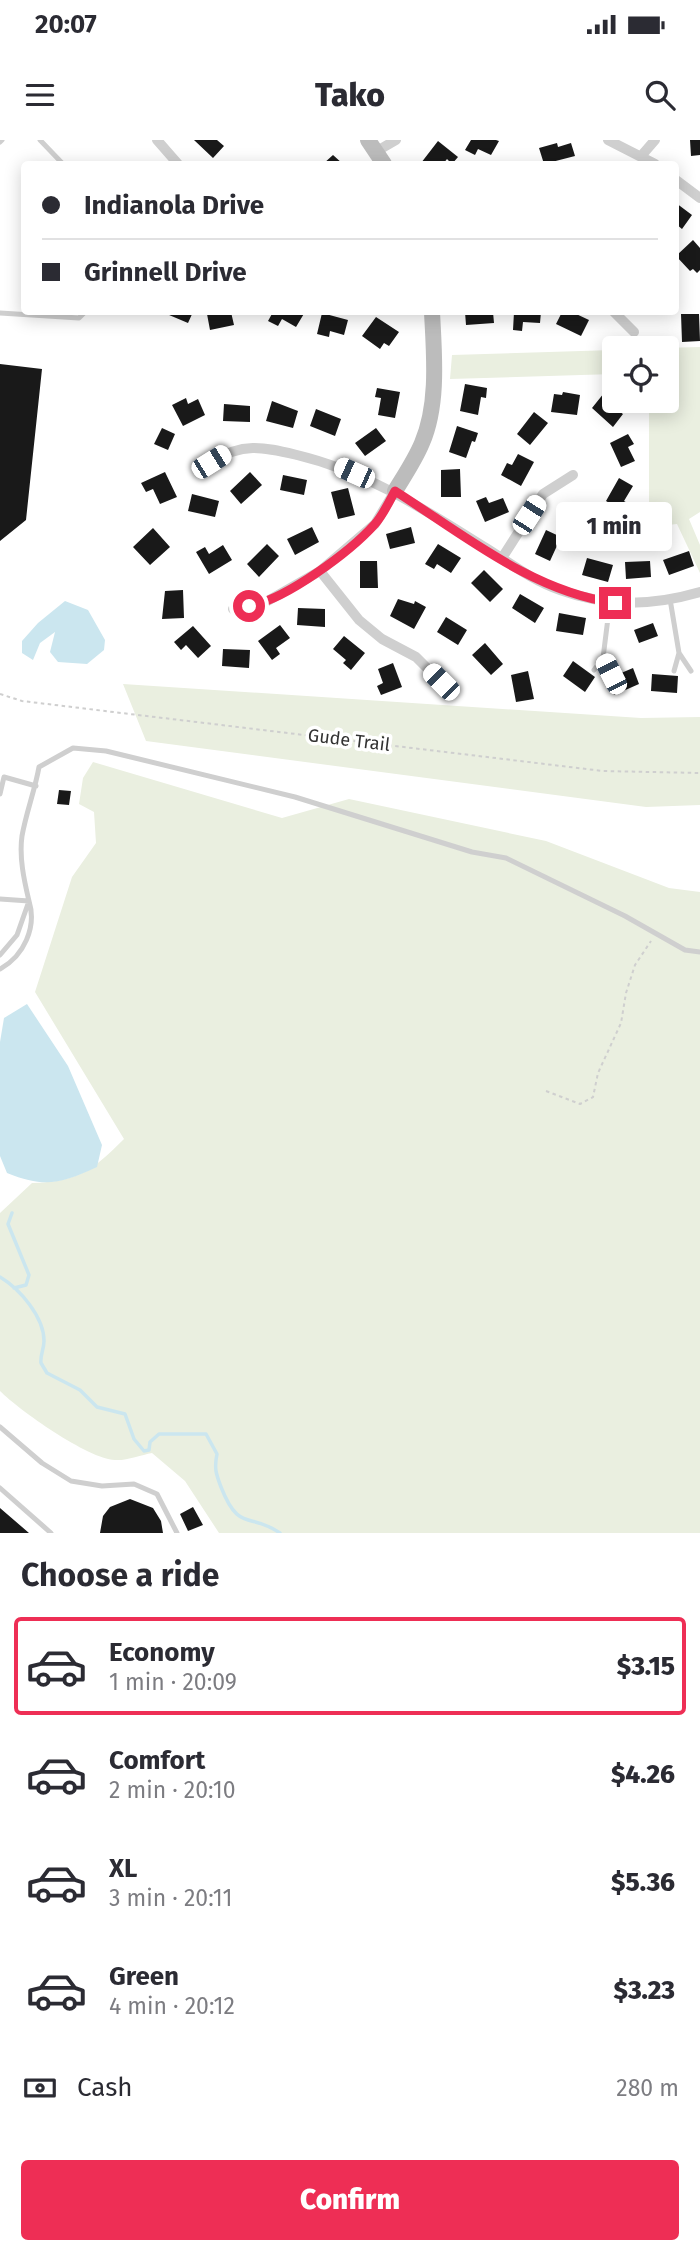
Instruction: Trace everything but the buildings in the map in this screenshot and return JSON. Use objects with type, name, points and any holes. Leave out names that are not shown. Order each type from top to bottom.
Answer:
[{"type":"street","points":[[157,140],[175,161]]},
{"type":"street","points":[[376,152],[396,140]]},
{"type":"street","points":[[608,140],[649,161]]},
{"type":"street","points":[[642,155],[655,140]]},
{"type":"street","points":[[679,182],[700,198]]},
{"type":"street","points":[[233,609],[264,604],[320,571],[375,524],[423,441],[432,398],[432,315]]},
{"type":"street","points":[[617,315],[634,331]]},
{"type":"street","points":[[211,462],[237,449],[271,449],[333,464],[395,491],[557,590],[610,602],[643,604],[700,592]]},
{"type":"street","points":[[502,558],[543,494],[573,475]]},
{"type":"street","points":[[320,571],[359,620],[382,639],[416,657],[441,682]]},
{"type":"lane","points":[[40,140],[60,161]]},
{"type":"lane","points":[[0,313],[62,319],[79,318],[82,315]]},
{"type":"lane","points":[[670,599],[679,653],[691,671]]},
{"type":"lane","points":[[594,670],[603,658],[610,602]]},
{"type":"lane","points":[[674,671],[679,653]]},
{"type":"lane","points":[[603,658],[611,674]]},
{"type":"lane","points":[[0,969],[20,954],[33,921],[22,871],[22,836],[39,767],[73,748],[106,751],[295,797],[472,852],[506,858],[685,950],[700,952]]},
{"type":"lane","points":[[0,794],[4,777],[36,786]]},
{"type":"lane","points":[[0,899],[29,901]]},
{"type":"lane","points":[[0,955],[17,935],[29,901]]},
{"type":"lane","points":[[0,1427],[42,1463],[71,1481],[102,1486],[134,1484],[157,1494],[177,1533]]},
{"type":"lane","points":[[0,1488],[51,1533]]},
{"type":"path","name":"Gude Trail","points":[[0,694],[22,701],[603,771],[700,773]]},
{"type":"path","points":[[546,1091],[580,1104],[593,1097],[598,1073],[609,1055],[621,1023],[626,993],[635,965],[655,934]]},
{"type":"shaded area","points":[[700,347],[700,512],[689,519],[700,545],[700,573],[677,524],[649,527],[649,413],[679,413],[679,348]]},
{"type":"shaded area","points":[[602,350],[602,374],[450,379],[452,355]]},
{"type":"shaded area","points":[[123,684],[641,718],[700,717],[700,805],[646,807],[146,741]]},
{"type":"shaded area","points":[[93,762],[282,818],[349,799],[546,841],[669,888],[700,892],[700,1533],[219,1533],[185,1481],[152,1453],[129,1459],[103,1458],[54,1432],[0,1391],[0,1213],[32,1183],[61,1180],[84,1172],[124,1139],[35,992],[72,877],[96,843],[94,812],[79,804],[83,778]]},
{"type":"water","points":[[65,601],[88,610],[105,640],[104,650],[87,664],[58,662],[50,652],[55,632],[40,643],[33,660],[22,653],[22,641],[38,623]]},
{"type":"water","points":[[27,1004],[68,1066],[102,1145],[97,1167],[52,1182],[32,1181],[7,1173],[0,1156],[0,1042],[4,1018]]},
{"type":"waterway","points":[[12,1213],[8,1224],[29,1275],[26,1285],[14,1288]]},
{"type":"waterway","points":[[0,1277],[30,1304],[40,1323],[44,1341],[41,1363],[47,1373],[80,1390],[97,1407],[125,1414],[134,1439],[144,1451],[149,1450],[150,1442],[159,1434],[206,1434],[217,1454],[219,1482],[234,1511],[280,1533]]},
{"type":"route","points":[[249,606],[264,604],[320,571],[375,524],[395,491],[557,590],[590,600],[615,603]]}]
